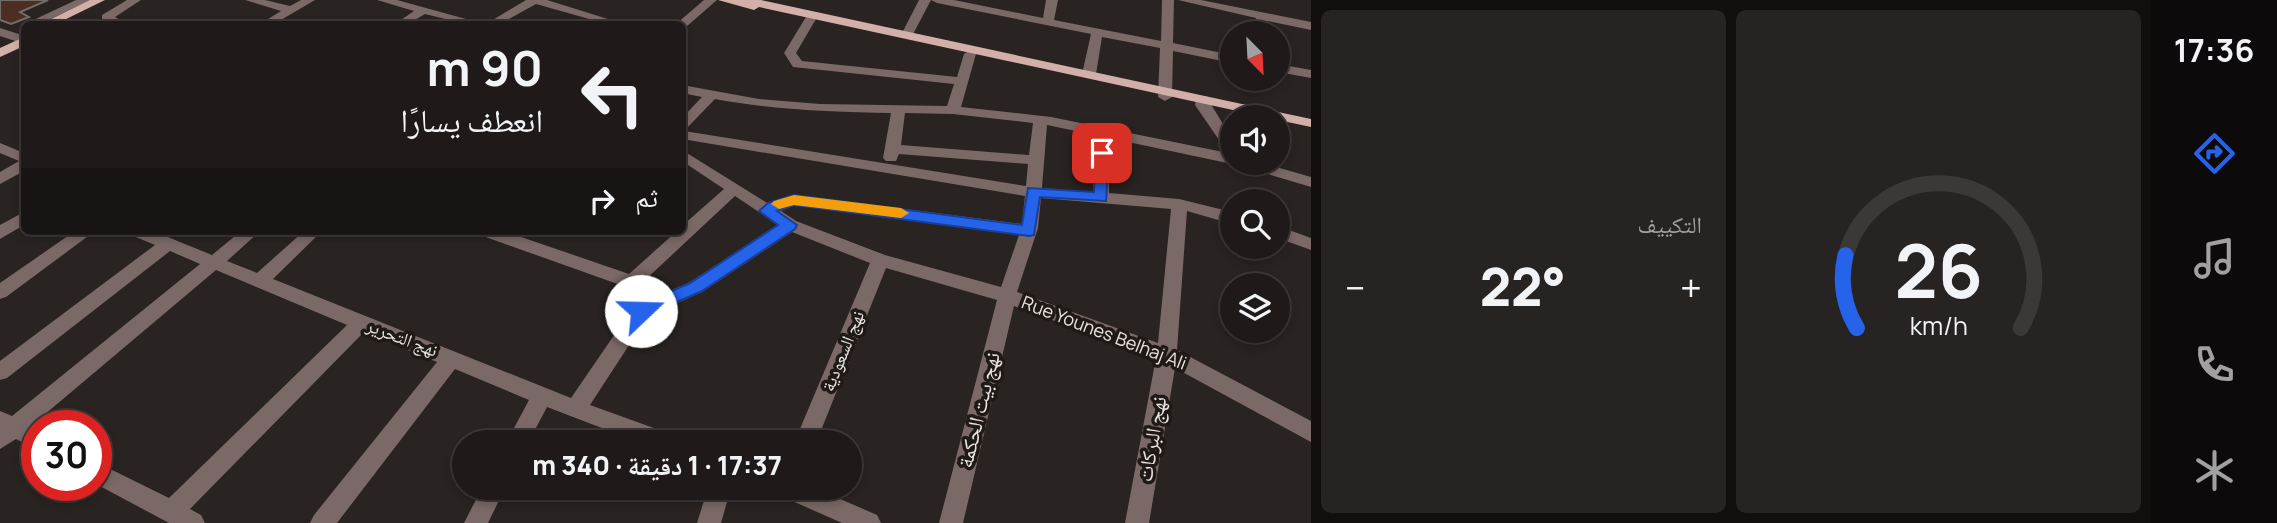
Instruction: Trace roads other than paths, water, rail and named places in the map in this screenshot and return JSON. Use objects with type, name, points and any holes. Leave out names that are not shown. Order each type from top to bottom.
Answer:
[{"type":"main road","points":[[54,21],[99,0]]},
{"type":"main road","points":[[66,21],[111,0]]},
{"type":"main road","points":[[724,0],[970,54],[1311,123]]},
{"type":"main road","points":[[745,0],[1089,74],[1165,94]]},
{"type":"main road","points":[[0,47],[17,35]]},
{"type":"main road","points":[[0,53],[17,35]]},
{"type":"main road","points":[[1202,102],[1220,107]]},
{"type":"main road","points":[[1290,125],[1311,129]]},
{"type":"street","points":[[38,21],[85,0]]},
{"type":"street","points":[[115,21],[106,17],[135,0]]},
{"type":"street","points":[[251,0],[291,10]]},
{"type":"street","points":[[271,21],[309,0]]},
{"type":"street","points":[[383,0],[466,21]]},
{"type":"street","points":[[497,21],[535,0],[608,21]]},
{"type":"street","points":[[686,21],[711,0]]},
{"type":"street","points":[[907,35],[925,0]]},
{"type":"street","points":[[937,0],[1220,57]]},
{"type":"street","points":[[1048,23],[1052,0]]},
{"type":"street","points":[[1165,94],[1168,0]]},
{"type":"street","points":[[1184,0],[1311,26]]},
{"type":"street","points":[[406,21],[424,10]]},
{"type":"street","points":[[1262,16],[1263,21]]},
{"type":"street","points":[[810,19],[790,53],[798,64],[961,81]]},
{"type":"street","points":[[1089,74],[1097,32]]},
{"type":"street","points":[[953,110],[970,54]]},
{"type":"street","points":[[1290,70],[1311,74]]},
{"type":"street","points":[[686,90],[759,103],[820,108],[953,110],[1040,120],[1220,156]]},
{"type":"street","points":[[686,123],[711,95]]},
{"type":"street","points":[[1202,102],[1220,131]]},
{"type":"street","points":[[889,168],[899,110]]},
{"type":"street","name":"نهج بيت الحكمة","points":[[951,523],[1007,296],[1029,231],[1040,120]]},
{"type":"street","points":[[1101,197],[1102,131]]},
{"type":"street","points":[[686,136],[1033,192],[1179,204],[1220,215]]},
{"type":"street","points":[[0,148],[21,157]]},
{"type":"street","points":[[892,149],[1036,160]]},
{"type":"street","name":"Rue Younes Belhaj Ali","points":[[686,157],[790,225],[880,260],[1007,296],[1167,354],[1311,432]]},
{"type":"street","points":[[0,179],[21,167]]},
{"type":"street","points":[[1287,175],[1311,182]]},
{"type":"street","points":[[686,232],[733,189]]},
{"type":"street","points":[[766,211],[794,200],[1029,231]]},
{"type":"street","name":"نهج البركات","points":[[1137,523],[1167,354],[1179,204]]},
{"type":"street","points":[[0,233],[21,220]]},
{"type":"street","points":[[641,311],[696,287],[790,225]]},
{"type":"street","points":[[0,292],[81,235]]},
{"type":"street","name":"نهج التحرير","points":[[147,235],[453,357],[542,396],[634,430]]},
{"type":"street","points":[[5,429],[247,235]]},
{"type":"street","points":[[260,281],[310,235]]},
{"type":"street","points":[[497,235],[632,282],[641,294],[641,311],[576,408]]},
{"type":"street","points":[[632,282],[683,235]]},
{"type":"street","points":[[1290,236],[1311,244]]},
{"type":"street","points":[[0,372],[168,244]]},
{"type":"street","name":"نهج السعودية","points":[[810,430],[880,260]]},
{"type":"street","points":[[171,512],[362,322]]},
{"type":"street","points":[[322,523],[453,357]]},
{"type":"street","points":[[524,430],[542,396]]},
{"type":"street","points":[[112,481],[193,523]]},
{"type":"street","points":[[476,523],[488,500]]},
{"type":"street","points":[[709,523],[716,500]]},
{"type":"street","points":[[816,500],[869,523]]}]
